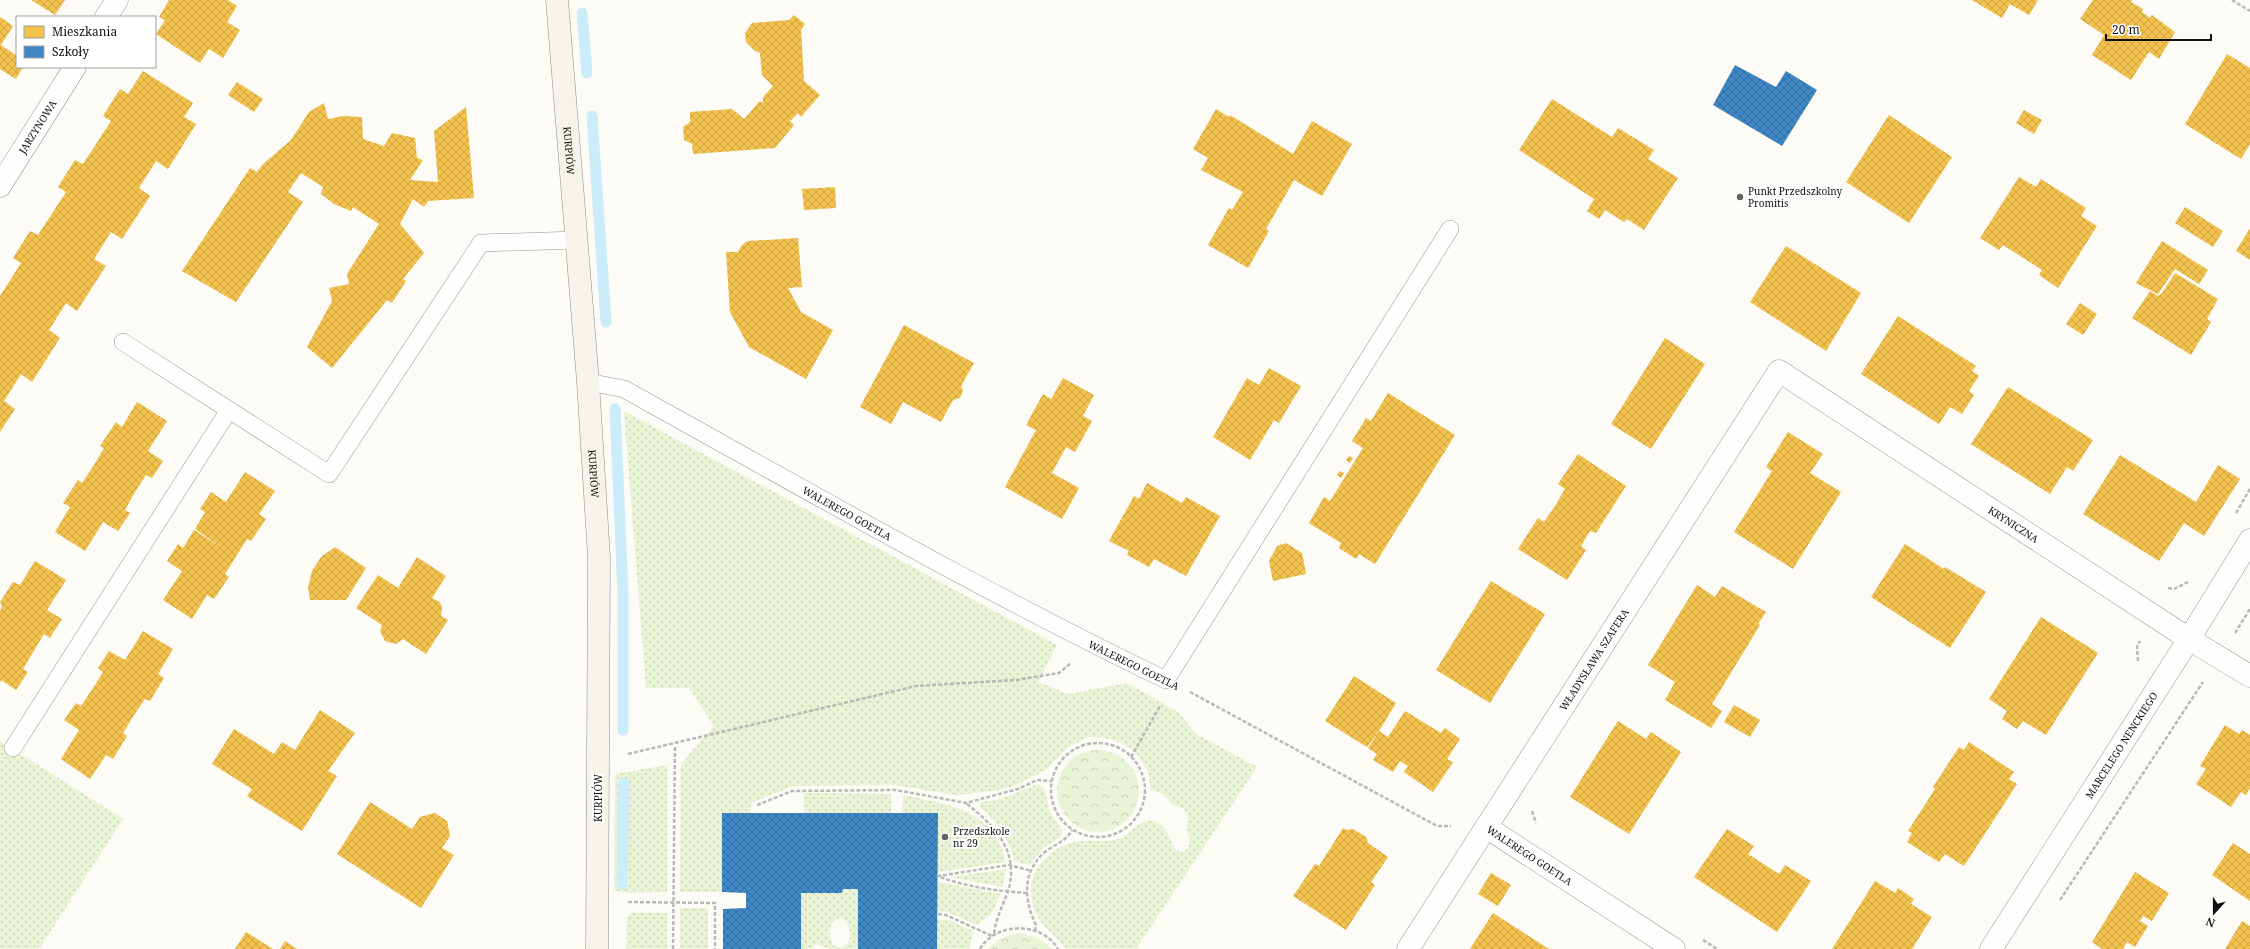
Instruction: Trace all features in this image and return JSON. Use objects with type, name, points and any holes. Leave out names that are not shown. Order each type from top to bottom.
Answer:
[{"type":"street","points":[[107,16],[117,0]]},
{"type":"street","name":"KURPIÓW","points":[[557,0],[588,382],[599,557],[598,949]]},
{"type":"street","name":"JARZYNOWA","points":[[0,186],[74,68]]},
{"type":"street","name":"KRYNICZNA","points":[[1779,371],[2189,640],[2250,676]]},
{"type":"street","name":"WŁADYSŁAWA SZAFERA","points":[[1408,949],[1779,371]]},
{"type":"street","name":"MARCELEGO NENCKIEGO","points":[[1991,949],[2189,640],[2250,540]]},
{"type":"street","name":"WALEREGO GOETLA","points":[[1486,827],[1674,949]]},
{"type":"lane","points":[[1169,682],[1450,229]]},
{"type":"lane","points":[[123,342],[329,474],[481,243],[576,240]]},
{"type":"lane","name":"WALEREGO GOETLA","points":[[588,382],[624,389],[909,547],[1092,644],[1169,682]]},
{"type":"lane","points":[[13,748],[229,410]]},
{"type":"path","points":[[2232,0],[2250,11]]},
{"type":"path","points":[[2234,516],[2250,490]]},
{"type":"path","points":[[2163,588],[2174,588],[2192,580]]},
{"type":"path","points":[[2058,903],[2220,658],[2250,609]]},
{"type":"path","points":[[598,756],[636,754],[751,724],[916,686],[1016,680],[1059,673],[1092,644]]},
{"type":"path","points":[[1131,758],[1169,682]]},
{"type":"path","name":"WALEREGO GOETLA","points":[[1169,682],[1437,826],[1486,827]]},
{"type":"path","points":[[1099,743],[1115,747],[1131,758],[1139,768],[1144,784],[1144,800],[1138,815],[1126,828],[1112,835],[1095,837],[1072,830],[1056,812],[1051,797],[1052,781],[1062,759],[1083,746],[1099,743]]},
{"type":"path","points":[[673,949],[675,745]]},
{"type":"path","points":[[757,805],[792,791],[896,790],[966,803],[1018,789],[1037,780],[1052,781]]},
{"type":"path","points":[[966,803],[998,831],[1004,844],[1009,865],[1007,892],[995,923],[993,936]]},
{"type":"path","points":[[1532,807],[1532,813],[1537,826]]},
{"type":"path","points":[[1035,931],[1036,925],[1028,908],[1027,893],[1032,870],[1039,858],[1052,847],[1067,839],[1072,830]]},
{"type":"path","points":[[1027,893],[1007,892],[948,880],[938,876],[1009,865],[1032,870]]},
{"type":"path","points":[[622,902],[715,903],[715,949]]},
{"type":"path","points":[[938,914],[946,915],[993,936]]},
{"type":"path","points":[[980,949],[993,936],[1010,928],[1027,928],[1044,934],[1058,949]]},
{"type":"path","points":[[1697,936],[1717,949]]},
{"type":"green space","points":[[624,411],[1057,645],[1038,682],[1068,694],[1127,683],[1178,712],[1196,734],[1257,767],[1136,949],[1065,949],[1061,942],[1045,927],[1040,920],[1035,911],[1031,893],[1031,884],[1038,867],[1050,854],[1066,844],[1081,841],[1114,840],[1128,834],[1138,825],[1146,821],[1151,821],[1156,822],[1164,828],[1176,850],[1184,852],[1189,847],[1190,837],[1186,830],[1188,817],[1185,810],[1173,805],[1163,794],[1151,790],[1148,771],[1136,753],[1122,743],[1105,738],[1088,737],[1067,748],[1048,768],[1040,773],[1011,787],[993,791],[956,795],[894,785],[793,786],[751,803],[750,813],[722,813],[722,892],[680,892],[681,764],[714,726],[689,688],[646,688]]},
{"type":"green space","points":[[0,741],[123,819],[39,949],[0,949]]},
{"type":"green space","points":[[1090,750],[1106,750],[1121,757],[1132,768],[1139,783],[1139,799],[1136,807],[1127,820],[1114,829],[1106,832],[1090,832],[1075,825],[1064,814],[1057,799],[1057,783],[1064,768],[1075,757]]},
{"type":"green space","points":[[667,765],[667,892],[631,893],[614,891],[615,774]]},
{"type":"green space","points":[[1038,784],[1044,789],[1050,812],[1062,831],[1061,837],[1044,847],[1029,865],[1014,861],[1009,845],[1002,831],[980,807],[980,802],[998,800]]},
{"type":"green space","points":[[804,793],[891,794],[891,813],[804,813]]},
{"type":"green space","points":[[903,795],[951,806],[967,812],[981,820],[992,831],[1001,845],[1005,862],[938,872],[938,813],[902,813]]},
{"type":"green space","points":[[1006,869],[1003,887],[949,877]]},
{"type":"green space","points":[[938,882],[1001,894],[991,914],[977,925],[947,912],[937,911]]},
{"type":"green space","points":[[843,889],[858,889],[858,949],[830,949],[816,944],[811,949],[801,949],[801,893],[842,893]],"holes":[[[840,918],[844,920],[849,928],[850,937],[841,948],[833,945],[830,937],[830,929],[831,925],[836,920]]]},
{"type":"green space","points":[[680,908],[708,908],[708,949],[680,949]]},
{"type":"green space","points":[[632,913],[667,913],[667,949],[626,949],[627,917]]},
{"type":"green space","points":[[937,920],[948,920],[974,931],[969,949],[937,949]]},
{"type":"green space","points":[[1020,933],[1037,938],[1051,949],[988,949],[1002,938]]},
{"type":"building: Mieszkania","points":[[31,0],[65,0],[55,15]]},
{"type":"building: Mieszkania","points":[[169,0],[228,0],[237,6],[227,22],[240,30],[223,58],[209,49],[200,63],[156,34],[165,20],[159,17]]},
{"type":"building: Mieszkania","points":[[1972,0],[2038,0],[2029,15],[2010,4],[2002,18]]},
{"type":"building: Mieszkania","points":[[2093,0],[2132,0],[2131,2],[2143,9],[2142,12],[2150,18],[2152,15],[2175,32],[2159,59],[2149,52],[2131,80],[2092,55],[2104,35],[2080,19]]},
{"type":"building: Mieszkania","points":[[794,15],[805,24],[801,30],[804,81],[820,95],[801,117],[798,113],[790,121],[794,125],[775,148],[693,154],[692,144],[684,140],[683,127],[690,122],[690,112],[732,109],[744,119],[759,102],[763,102],[763,97],[773,86],[762,75],[760,53],[755,51],[746,42],[745,33],[752,23],[789,20]]},
{"type":"building: Mieszkania","points":[[0,17],[13,26],[1,45],[16,55],[16,68],[22,68],[16,79],[0,69]]},
{"type":"building: Mieszkania","points":[[2227,54],[2250,68],[2250,144],[2241,159],[2185,124]]},
{"type":"building: Mieszkania","points":[[143,71],[193,103],[184,117],[196,124],[168,169],[156,161],[147,175],[139,188],[150,196],[122,239],[111,232],[94,259],[106,266],[77,311],[66,303],[49,330],[60,338],[32,382],[21,374],[4,401],[15,409],[0,432],[0,296],[21,263],[13,258],[30,231],[38,235],[66,192],[58,187],[75,160],[83,164],[111,121],[103,116],[120,89],[128,94]]},
{"type":"building: Mieszkania","points":[[237,82],[263,99],[254,112],[228,95]]},
{"type":"building: Mieszkania","points":[[1552,99],[1612,137],[1618,128],[1654,150],[1648,159],[1678,178],[1644,230],[1627,219],[1624,222],[1605,210],[1599,219],[1587,211],[1594,199],[1519,150]]},
{"type":"building: Mieszkania","points":[[324,103],[328,119],[343,116],[362,117],[363,139],[384,146],[392,133],[415,138],[417,158],[423,160],[410,180],[438,182],[434,131],[466,107],[474,198],[428,201],[424,207],[413,199],[400,224],[424,253],[403,279],[406,281],[392,303],[387,300],[332,368],[307,347],[332,301],[329,288],[349,284],[347,274],[379,224],[353,207],[351,211],[334,204],[321,194],[323,187],[301,173],[288,192],[303,202],[236,302],[182,271],[250,168],[257,172],[263,164],[291,140],[309,112]]},
{"type":"building: Mieszkania","points":[[1216,109],[1229,117],[1230,115],[1293,154],[1312,121],[1352,144],[1322,196],[1294,180],[1266,229],[1269,231],[1248,268],[1208,245],[1229,208],[1232,210],[1243,192],[1201,170],[1208,158],[1193,149]]},
{"type":"building: Mieszkania","points":[[2024,110],[2042,120],[2034,134],[2016,123]]},
{"type":"building: Mieszkania","points":[[1889,115],[1952,157],[1909,223],[1846,182]]},
{"type":"building: Mieszkania","points":[[2019,177],[2036,187],[2041,179],[2086,208],[2081,216],[2097,226],[2058,288],[2039,275],[2042,270],[2003,245],[1999,250],[1980,238]]},
{"type":"building: Mieszkania","points":[[835,187],[836,208],[804,210],[802,189]]},
{"type":"building: Mieszkania","points":[[2185,207],[2223,231],[2213,247],[2175,223]]},
{"type":"building: Mieszkania","points":[[2250,228],[2250,260],[2236,251]]},
{"type":"building: Mieszkania","points":[[798,238],[802,287],[788,288],[801,312],[833,330],[806,379],[749,347],[730,312],[726,252],[738,252],[742,245],[748,241]]},
{"type":"building: Mieszkania","points":[[2162,241],[2208,270],[2199,284],[2175,269],[2158,294],[2136,283]]},
{"type":"building: Mieszkania","points":[[1786,246],[1861,293],[1826,351],[1750,302]]},
{"type":"building: Mieszkania","points":[[2175,273],[2218,299],[2207,319],[2211,322],[2191,355],[2132,318],[2150,291],[2158,296],[2162,293]]},
{"type":"building: Mieszkania","points":[[2080,303],[2097,314],[2083,335],[2066,324]]},
{"type":"building: Mieszkania","points":[[1898,316],[1976,366],[1972,371],[1979,376],[1969,391],[1974,395],[1962,414],[1950,407],[1939,424],[1861,374]]},
{"type":"building: Mieszkania","points":[[904,325],[974,363],[961,386],[963,391],[960,398],[953,400],[941,422],[903,402],[891,424],[860,407]]},
{"type":"building: Mieszkania","points":[[1665,338],[1705,364],[1651,449],[1611,424]]},
{"type":"building: Mieszkania","points":[[1269,368],[1301,386],[1279,423],[1274,420],[1250,460],[1213,437],[1247,378],[1259,385]]},
{"type":"building: Mieszkania","points":[[1063,378],[1094,395],[1083,416],[1092,421],[1075,452],[1066,447],[1052,473],[1079,488],[1062,519],[1005,487],[1036,430],[1026,425],[1043,394],[1051,399]]},
{"type":"building: Mieszkania","points":[[2008,387],[2093,440],[2073,471],[2067,467],[2050,494],[1971,444]]},
{"type":"building: Mieszkania","points":[[1388,393],[1455,435],[1375,564],[1359,554],[1356,559],[1339,548],[1341,543],[1309,523],[1324,497],[1330,501],[1363,448],[1352,441],[1366,418],[1371,421]]},
{"type":"building: Mieszkania","points":[[137,402],[167,421],[148,451],[163,461],[152,478],[146,475],[135,492],[125,510],[130,513],[118,531],[103,522],[85,551],[55,532],[70,507],[63,503],[78,480],[82,483],[94,465],[104,448],[100,446],[116,422],[122,427]]},
{"type":"building: Mieszkania","points":[[1788,432],[1823,454],[1810,473],[1841,492],[1793,569],[1734,532],[1772,471],[1766,467]]},
{"type":"building: Mieszkania","points":[[1578,454],[1626,486],[1596,533],[1590,531],[1581,546],[1586,550],[1567,580],[1518,549],[1538,518],[1544,522],[1555,506],[1565,489],[1558,484]]},
{"type":"building: Mieszkania","points":[[2120,455],[2196,502],[2218,465],[2240,479],[2204,536],[2184,523],[2159,561],[2083,514]]},
{"type":"building: Mieszkania","points":[[1349,456],[1353,458],[1350,463],[1346,460]]},
{"type":"building: Mieszkania","points":[[1340,471],[1344,473],[1341,478],[1337,475]]},
{"type":"building: Mieszkania","points":[[245,472],[275,491],[259,514],[266,519],[251,541],[247,539],[225,574],[229,577],[214,599],[207,595],[192,619],[163,600],[182,571],[167,561],[178,544],[183,548],[194,530],[224,549],[195,529],[205,512],[200,509],[211,492],[226,502]]},
{"type":"building: Mieszkania","points":[[1147,483],[1182,503],[1186,497],[1220,516],[1186,576],[1154,559],[1149,567],[1127,555],[1129,551],[1109,541],[1134,496],[1139,499]]},
{"type":"building: Mieszkania","points":[[1286,543],[1302,553],[1306,574],[1273,581],[1269,561],[1277,546]]},
{"type":"building: Mieszkania","points":[[1905,544],[1944,569],[1945,567],[1986,592],[1950,648],[1871,597]]},
{"type":"building: Mieszkania","points":[[335,547],[366,568],[346,600],[310,600],[308,588],[312,571],[321,557]]},
{"type":"building: Mieszkania","points":[[417,557],[446,576],[432,598],[440,602],[442,608],[441,616],[448,620],[426,654],[403,639],[396,644],[385,641],[380,631],[382,625],[356,608],[378,575],[398,588]]},
{"type":"building: Mieszkania","points":[[35,561],[66,580],[47,610],[62,619],[50,638],[44,634],[23,669],[28,672],[16,690],[1,680],[0,683],[0,611],[2,607],[0,602],[13,582],[20,585]]},
{"type":"building: Mieszkania","points":[[1491,581],[1545,614],[1490,703],[1436,670]]},
{"type":"building: Mieszkania","points":[[1697,585],[1715,597],[1722,586],[1766,612],[1758,624],[1760,625],[1712,704],[1722,711],[1711,728],[1665,700],[1675,682],[1648,665]]},
{"type":"building: Mieszkania","points":[[2041,617],[2098,653],[2046,735],[2023,721],[2017,729],[2002,719],[2007,711],[1989,699]]},
{"type":"building: Mieszkania","points":[[143,631],[173,649],[158,674],[164,678],[150,701],[145,699],[134,715],[123,733],[127,736],[113,759],[106,755],[90,779],[61,759],[79,730],[64,720],[76,703],[81,706],[93,688],[103,672],[98,668],[109,651],[125,660]]},
{"type":"building: Mieszkania","points":[[1354,676],[1396,703],[1379,731],[1367,747],[1325,721]]},
{"type":"building: Mieszkania","points":[[1734,705],[1760,720],[1750,737],[1724,722]]},
{"type":"building: Mieszkania","points":[[320,710],[355,733],[328,771],[337,776],[302,831],[247,796],[252,789],[212,764],[234,729],[274,754],[282,742],[295,750]]},
{"type":"building: Mieszkania","points":[[1405,711],[1441,733],[1445,728],[1460,739],[1447,759],[1453,762],[1433,792],[1404,772],[1408,766],[1400,761],[1393,772],[1373,760],[1377,754],[1368,748],[1379,731],[1388,737]]},
{"type":"building: Mieszkania","points":[[1618,721],[1646,739],[1651,732],[1681,752],[1629,834],[1570,797]]},
{"type":"building: Mieszkania","points":[[2225,725],[2239,734],[2242,730],[2250,735],[2250,788],[2246,795],[2241,792],[2231,807],[2196,784],[2206,769],[2200,766]]},
{"type":"building: Mieszkania","points":[[1969,742],[2014,772],[2009,779],[2017,784],[1964,866],[1945,854],[1939,862],[1907,842],[1912,833],[1908,831],[1935,789],[1933,787],[1959,747],[1964,750]]},
{"type":"building: Mieszkania","points":[[370,802],[412,829],[420,817],[435,813],[447,821],[450,836],[442,848],[454,855],[421,908],[337,854]]},
{"type":"building: Mieszkania","points":[[1343,828],[1347,830],[1353,829],[1366,837],[1368,843],[1388,857],[1371,882],[1375,885],[1346,930],[1293,896],[1315,864],[1319,866]]},
{"type":"building: Mieszkania","points":[[1727,829],[1754,846],[1748,854],[1779,874],[1785,865],[1811,881],[1777,932],[1694,877]]},
{"type":"building: Mieszkania","points":[[2233,843],[2250,854],[2250,901],[2212,875]]},
{"type":"building: Mieszkania","points":[[2135,872],[2169,893],[2152,921],[2143,916],[2140,921],[2148,926],[2135,947],[2127,942],[2123,949],[2102,949],[2092,942]]},
{"type":"building: Mieszkania","points":[[1491,873],[1511,885],[1498,906],[1478,894]]},
{"type":"building: Mieszkania","points":[[1875,881],[1895,893],[1898,888],[1914,899],[1911,904],[1932,917],[1912,949],[1832,949]]},
{"type":"building: Mieszkania","points":[[1493,913],[1549,949],[1470,949]]},
{"type":"building: Mieszkania","points":[[2242,921],[2250,926],[2250,949],[2225,949]]},
{"type":"building: Mieszkania","points":[[246,932],[273,949],[235,949]]},
{"type":"building: Mieszkania","points":[[285,941],[297,949],[280,949]]},
{"type":"building: Szkoły","points":[[1735,65],[1776,87],[1786,71],[1817,90],[1782,146],[1713,105]]},
{"type":"building: Szkoły","points":[[722,813],[938,813],[937,949],[858,949],[858,889],[843,889],[842,893],[801,893],[801,949],[723,949],[723,909],[746,908],[746,893],[722,892]]},
{"type":"waterway","points":[[582,13],[587,73]]},
{"type":"waterway","points":[[592,116],[606,322]]},
{"type":"waterway","points":[[615,409],[623,594],[623,730]]},
{"type":"waterway","points":[[622,884],[624,783]]},
{"type":"place","name":"Punkt Przedszkolny Promitis","points":[[1740,197]]},
{"type":"place","name":"Przedszkole nr 29","points":[[945,837]]}]
